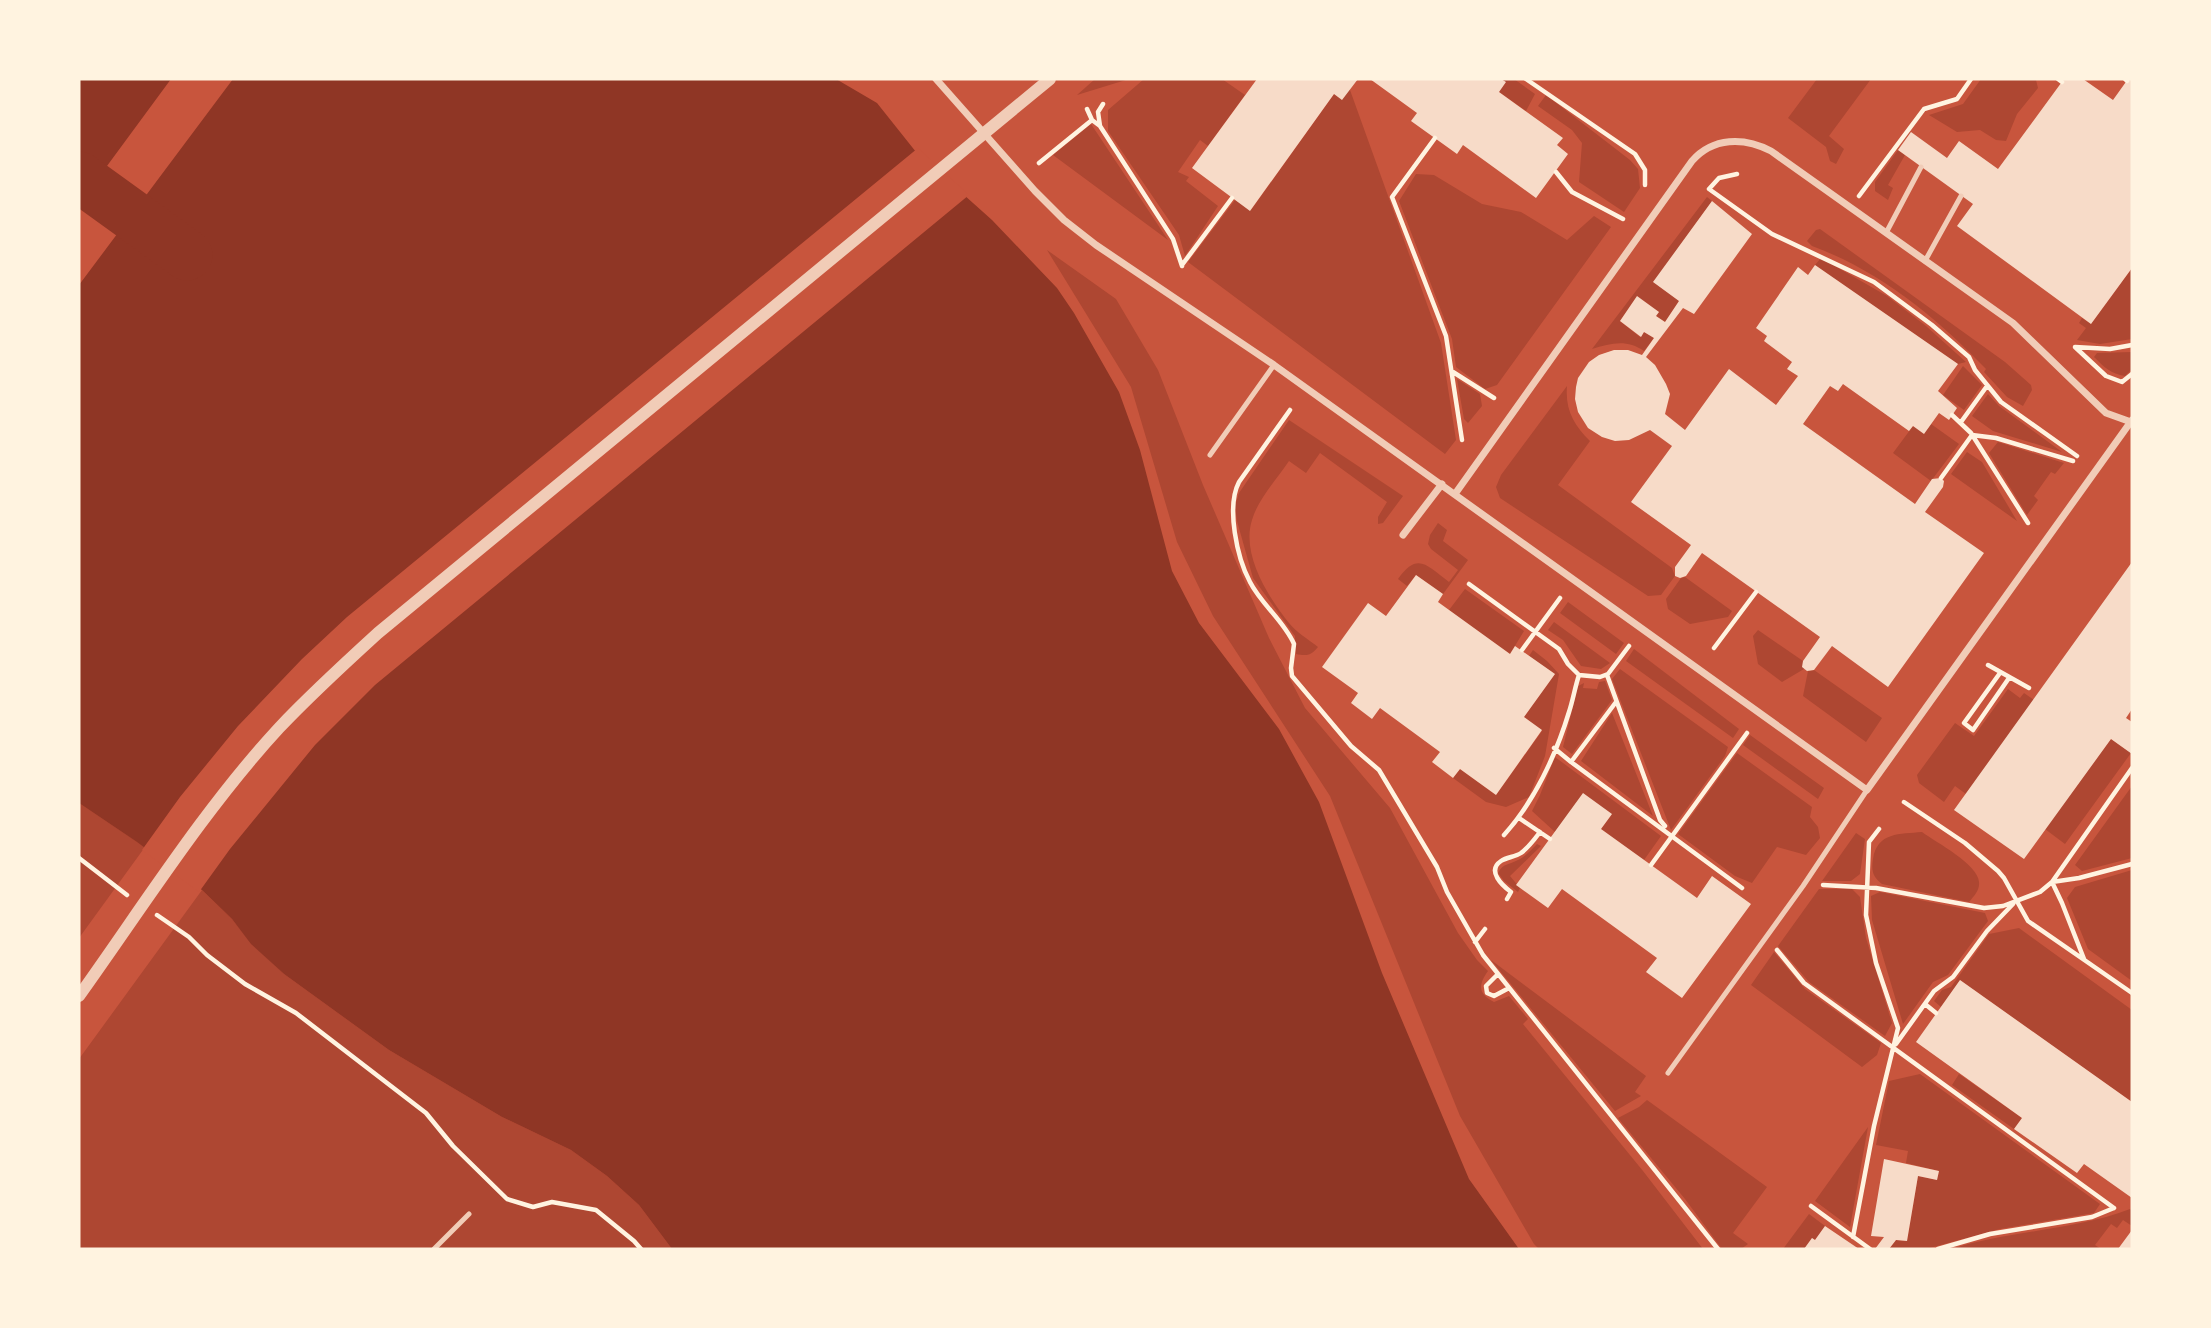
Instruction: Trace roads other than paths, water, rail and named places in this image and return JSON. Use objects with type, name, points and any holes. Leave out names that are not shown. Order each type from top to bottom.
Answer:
[{"type":"street","points":[[936,79],[1035,191],[1064,220],[1096,245],[1442,484],[1455,494],[1867,790],[2132,422],[2106,413],[2013,323],[1771,151],[1740,140],[1725,141],[1698,153],[1455,494]]},
{"type":"street","points":[[79,996],[229,787],[278,729],[329,678],[378,633],[1050,79]]},
{"type":"street","points":[[1403,535],[1442,484]]},
{"type":"lane","points":[[1886,233],[1921,167]]},
{"type":"lane","points":[[1925,261],[1961,196]]},
{"type":"lane","points":[[1210,455],[1273,365]]},
{"type":"lane","points":[[1668,1073],[1867,790]]},
{"type":"lane","points":[[434,1249],[469,1214]]},
{"type":"waterway","points":[[79,177],[187,255]]}]
